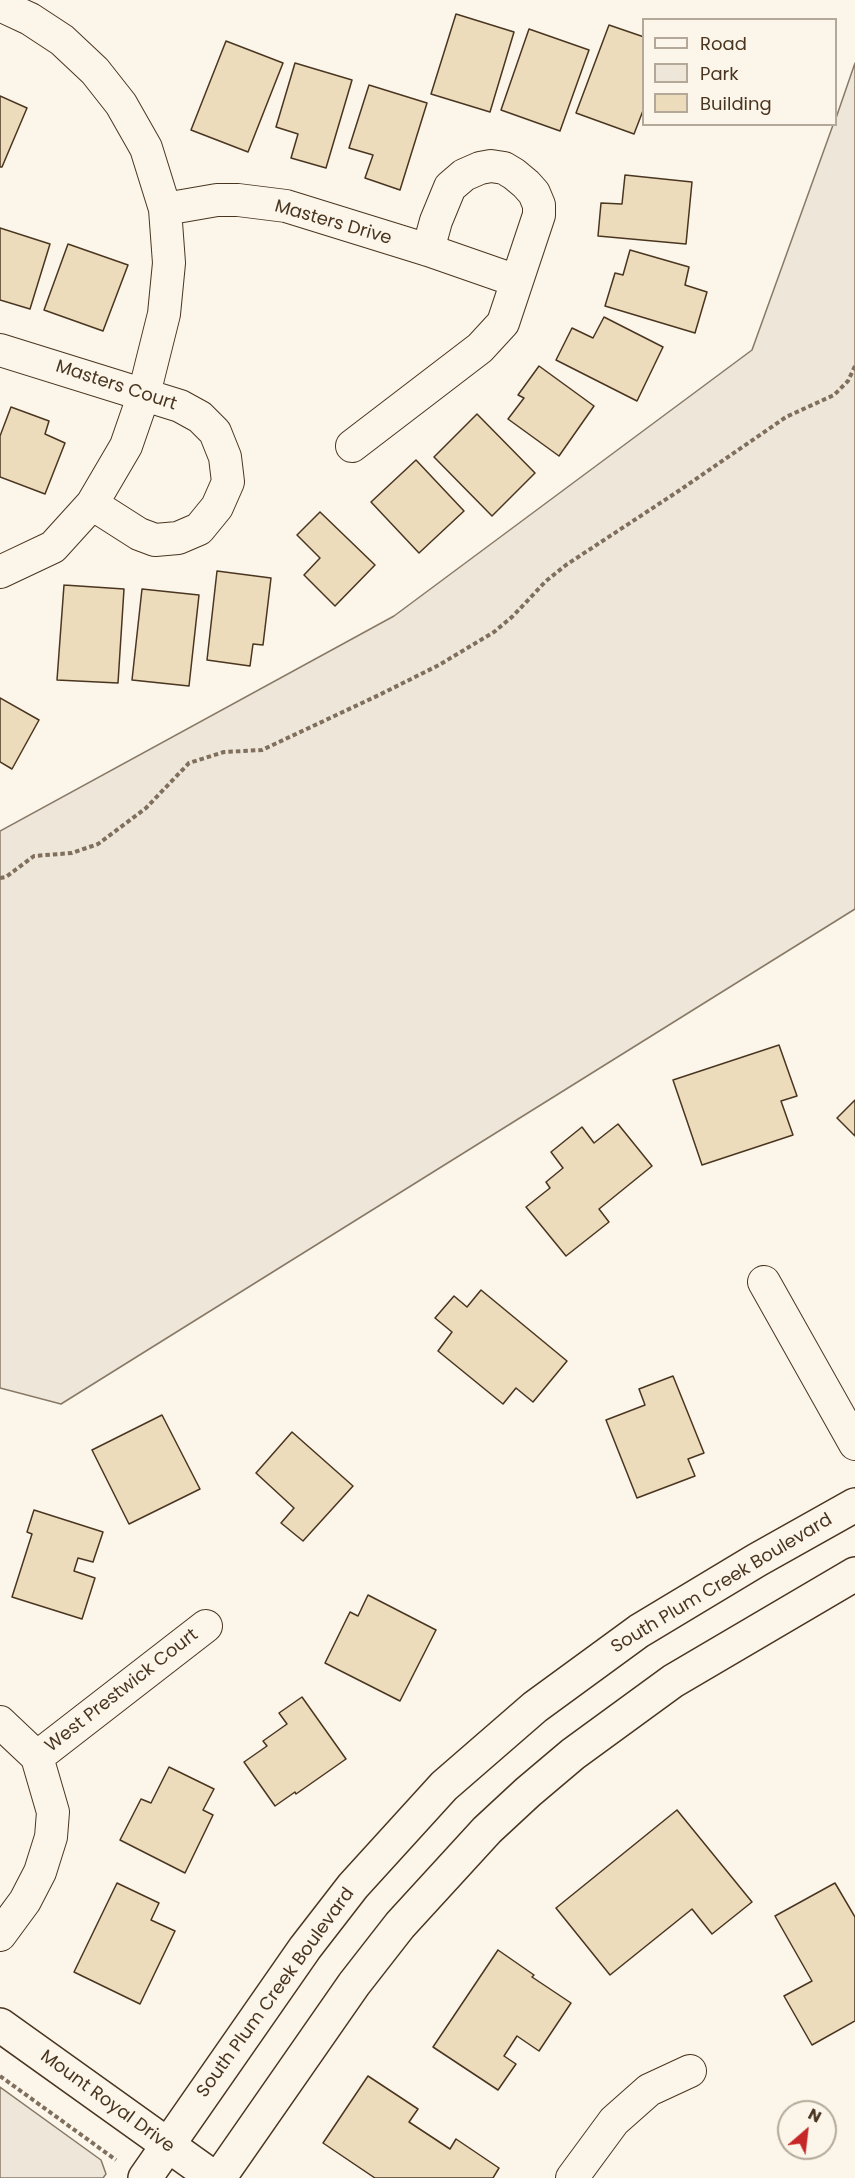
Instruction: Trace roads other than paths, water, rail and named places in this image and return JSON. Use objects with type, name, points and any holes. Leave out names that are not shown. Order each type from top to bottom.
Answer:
[{"type":"street","points":[[0,5],[30,19],[62,40],[95,71],[121,104],[146,148],[165,209],[169,262],[164,314],[144,394],[126,446],[92,504],[53,547],[0,572]]},
{"type":"street","points":[[352,446],[480,348],[503,323],[539,215],[539,205],[534,193],[504,168],[491,166],[464,175],[450,188],[436,221],[428,250]]},
{"type":"street","name":"Masters Drive","points":[[165,209],[217,200],[238,200],[286,206],[428,250],[517,281]]},
{"type":"street","name":"Masters Court","points":[[0,350],[180,406],[200,417],[215,432],[225,457],[228,482],[217,507],[199,529],[178,538],[155,540],[139,534],[92,504]]},
{"type":"street","points":[[764,1282],[855,1443]]},
{"type":"street","name":"South Plum Creek Boulevard","points":[[132,2170],[168,2145],[305,1948],[346,1895],[444,1786],[535,1707],[639,1631],[747,1565],[855,1505]]},
{"type":"street","points":[[219,2178],[354,1984],[400,1925],[487,1830],[573,1755],[673,1681],[855,1574]]},
{"type":"street","name":"West Prestwick Court","points":[[37,1757],[206,1626]]},
{"type":"street","points":[[0,1722],[37,1757],[53,1812],[51,1837],[40,1872],[24,1901],[0,1935]]},
{"type":"street","name":"Mount Royal Drive","points":[[0,2025],[214,2178]]},
{"type":"street","points":[[572,2178],[614,2121],[649,2090],[690,2071]]}]
